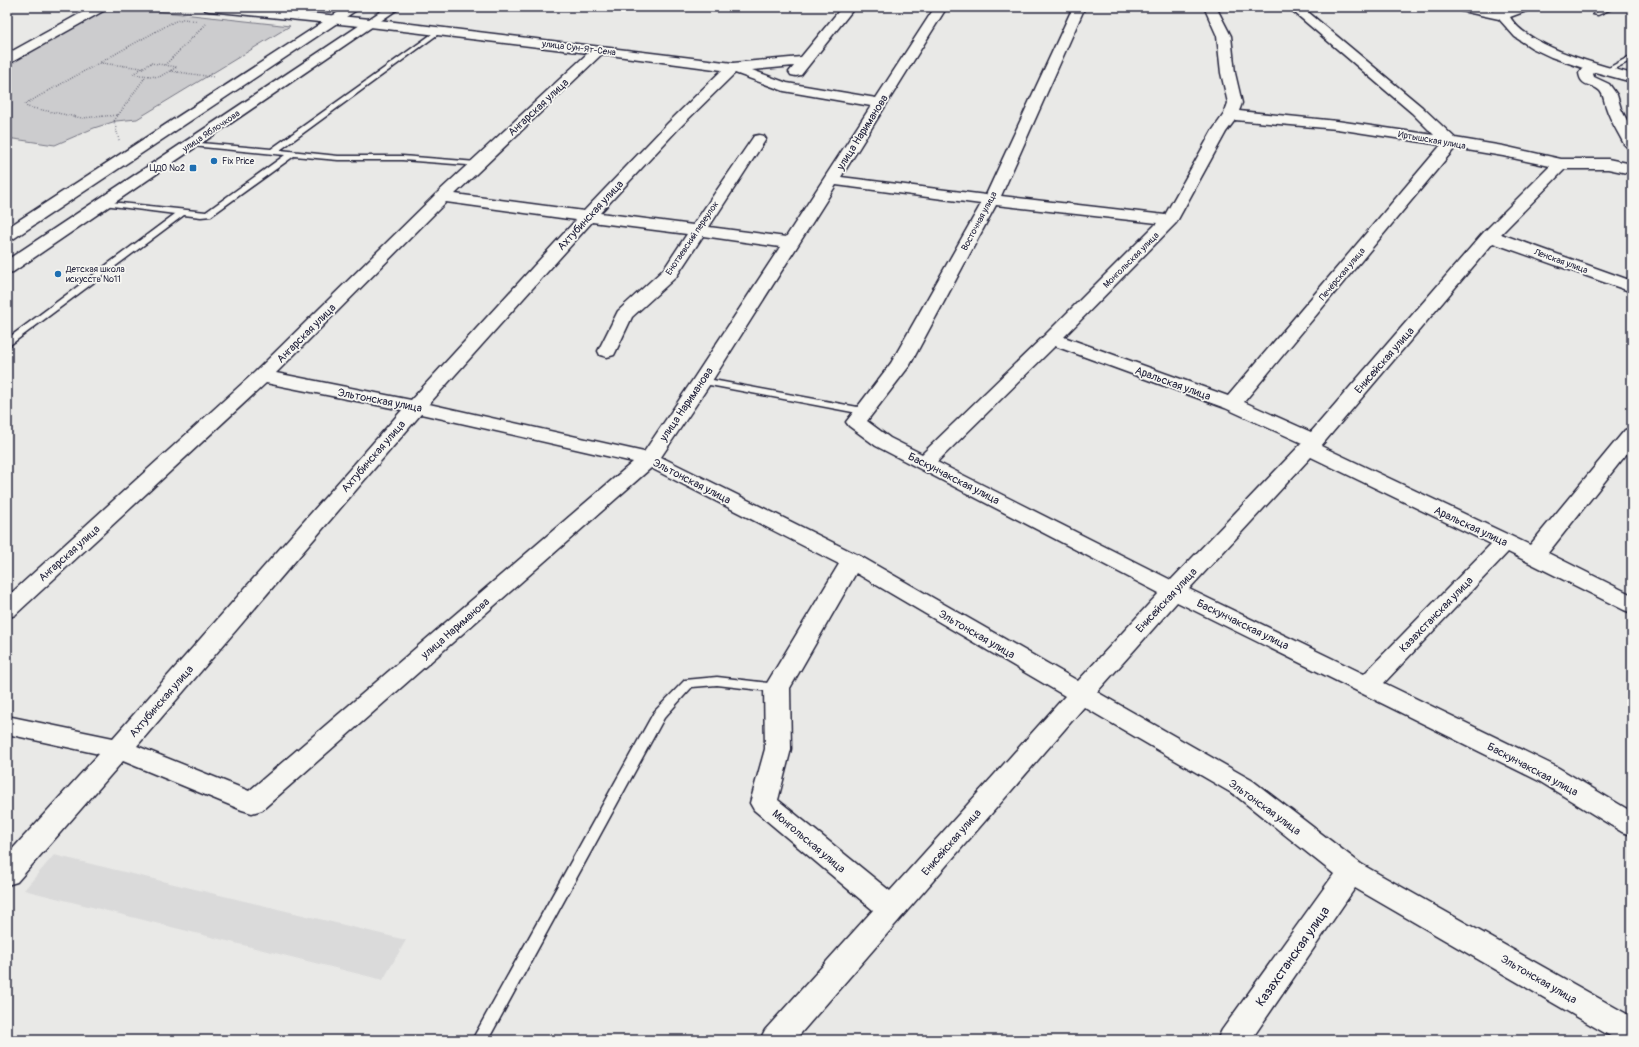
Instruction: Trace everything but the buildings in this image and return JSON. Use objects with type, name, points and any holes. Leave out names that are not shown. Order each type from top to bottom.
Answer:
[{"type":"street","points":[[7,59],[101,7]]},
{"type":"street","name":"улица Сун-Ят-Сена","points":[[209,7],[370,23],[732,67],[784,87],[881,103]]},
{"type":"street","points":[[7,235],[355,7]]},
{"type":"street","name":"улица Яблочкова","points":[[7,268],[395,7]]},
{"type":"street","points":[[784,87],[849,7]]},
{"type":"street","name":"улица Нариманова","points":[[119,749],[252,803],[649,459],[702,381],[941,7]]},
{"type":"street","name":"Восточная улица","points":[[859,416],[900,365],[991,200],[1079,7]]},
{"type":"street","name":"Монгольская улица","points":[[924,463],[1052,339],[1170,220],[1219,131],[1231,115],[1235,103],[1228,73],[1224,36],[1210,7]]},
{"type":"street","points":[[1294,7],[1417,110],[1451,143]]},
{"type":"street","points":[[1461,7],[1474,10],[1500,12],[1525,7]]},
{"type":"street","points":[[1500,12],[1516,32],[1538,47],[1599,68],[1628,76]]},
{"type":"street","name":"Ангарская улица","points":[[7,610],[262,376],[442,197],[599,50]]},
{"type":"street","points":[[732,67],[805,61]]},
{"type":"street","name":"Ахтубинская улица","points":[[7,874],[119,749],[416,407],[589,215],[673,126],[732,67]]},
{"type":"street","points":[[1599,68],[1586,73],[1587,79],[1604,87],[1610,95],[1614,109],[1632,144]]},
{"type":"street","name":"Иртышская улица","points":[[1231,115],[1337,125],[1419,137],[1503,151],[1561,164],[1608,164],[1632,169]]},
{"type":"street","name":"Енотаевский переулок","points":[[607,351],[624,315],[670,273],[697,230],[759,139]]},
{"type":"street","name":"Печёрская улица","points":[[1232,404],[1451,143]]},
{"type":"street","name":"Енисейская улица","points":[[776,1040],[1081,694],[1174,591],[1311,445],[1490,236],[1561,164]]},
{"type":"street","points":[[831,180],[1170,220]]},
{"type":"street","points":[[442,197],[589,215],[790,243]]},
{"type":"street","name":"Ленская улица","points":[[1490,236],[1632,286]]},
{"type":"street","name":"Аральская улица","points":[[1052,339],[1232,404],[1632,605]]},
{"type":"street","name":"Эльтонская улица","points":[[262,376],[416,407],[649,459],[852,561],[1244,788],[1351,872],[1632,1033]]},
{"type":"street","name":"Баскунчакская улица","points":[[859,416],[883,442],[1174,591],[1548,774],[1632,825]]},
{"type":"street","points":[[1534,555],[1632,434]]},
{"type":"street","name":"Казахстанская улица","points":[[1368,685],[1505,542]]},
{"type":"street","points":[[777,688],[852,561]]},
{"type":"street","name":"Монгольская улица","points":[[777,688],[778,748],[764,803],[891,909]]},
{"type":"street","points":[[7,725],[119,749]]},
{"type":"street","name":"Казахстанская улица","points":[[1233,1040],[1351,872]]},
{"type":"lane","points":[[1596,14],[1613,7]]},
{"type":"lane","points":[[274,151],[439,31]]},
{"type":"lane","points":[[1599,68],[1632,57]]},
{"type":"lane","points":[[192,144],[338,158],[402,158],[477,164]]},
{"type":"lane","points":[[104,203],[182,213],[201,215],[208,214],[293,153]]},
{"type":"lane","points":[[7,343],[182,213]]},
{"type":"lane","name":"Баскунчакская улица","points":[[702,381],[788,396],[859,416]]},
{"type":"lane","points":[[480,1040],[659,715],[689,683],[717,681],[777,688]]},
{"type":"path","points":[[118,115],[82,118],[27,107],[26,104],[173,22],[182,19],[208,22],[165,65]]},
{"type":"path","points":[[99,62],[143,68]]},
{"type":"path","points":[[151,63],[165,65],[178,67],[159,77],[132,74],[151,63]]},
{"type":"path","points":[[169,71],[220,78]]},
{"type":"path","points":[[119,142],[114,120],[146,76]]},
{"type":"shaded area","points":[[111,7],[290,26],[137,119],[116,121],[94,128],[55,145],[7,138],[7,64]]},
{"type":"shaded area","points":[[54,855],[406,940],[383,980],[24,890]]},
{"type":"place","name":"Fix Price","points":[[214,161]]},
{"type":"place","name":"ЦДО №2","points":[[193,168]]},
{"type":"place","name":"Детская школа искусств №11","points":[[58,274]]}]
